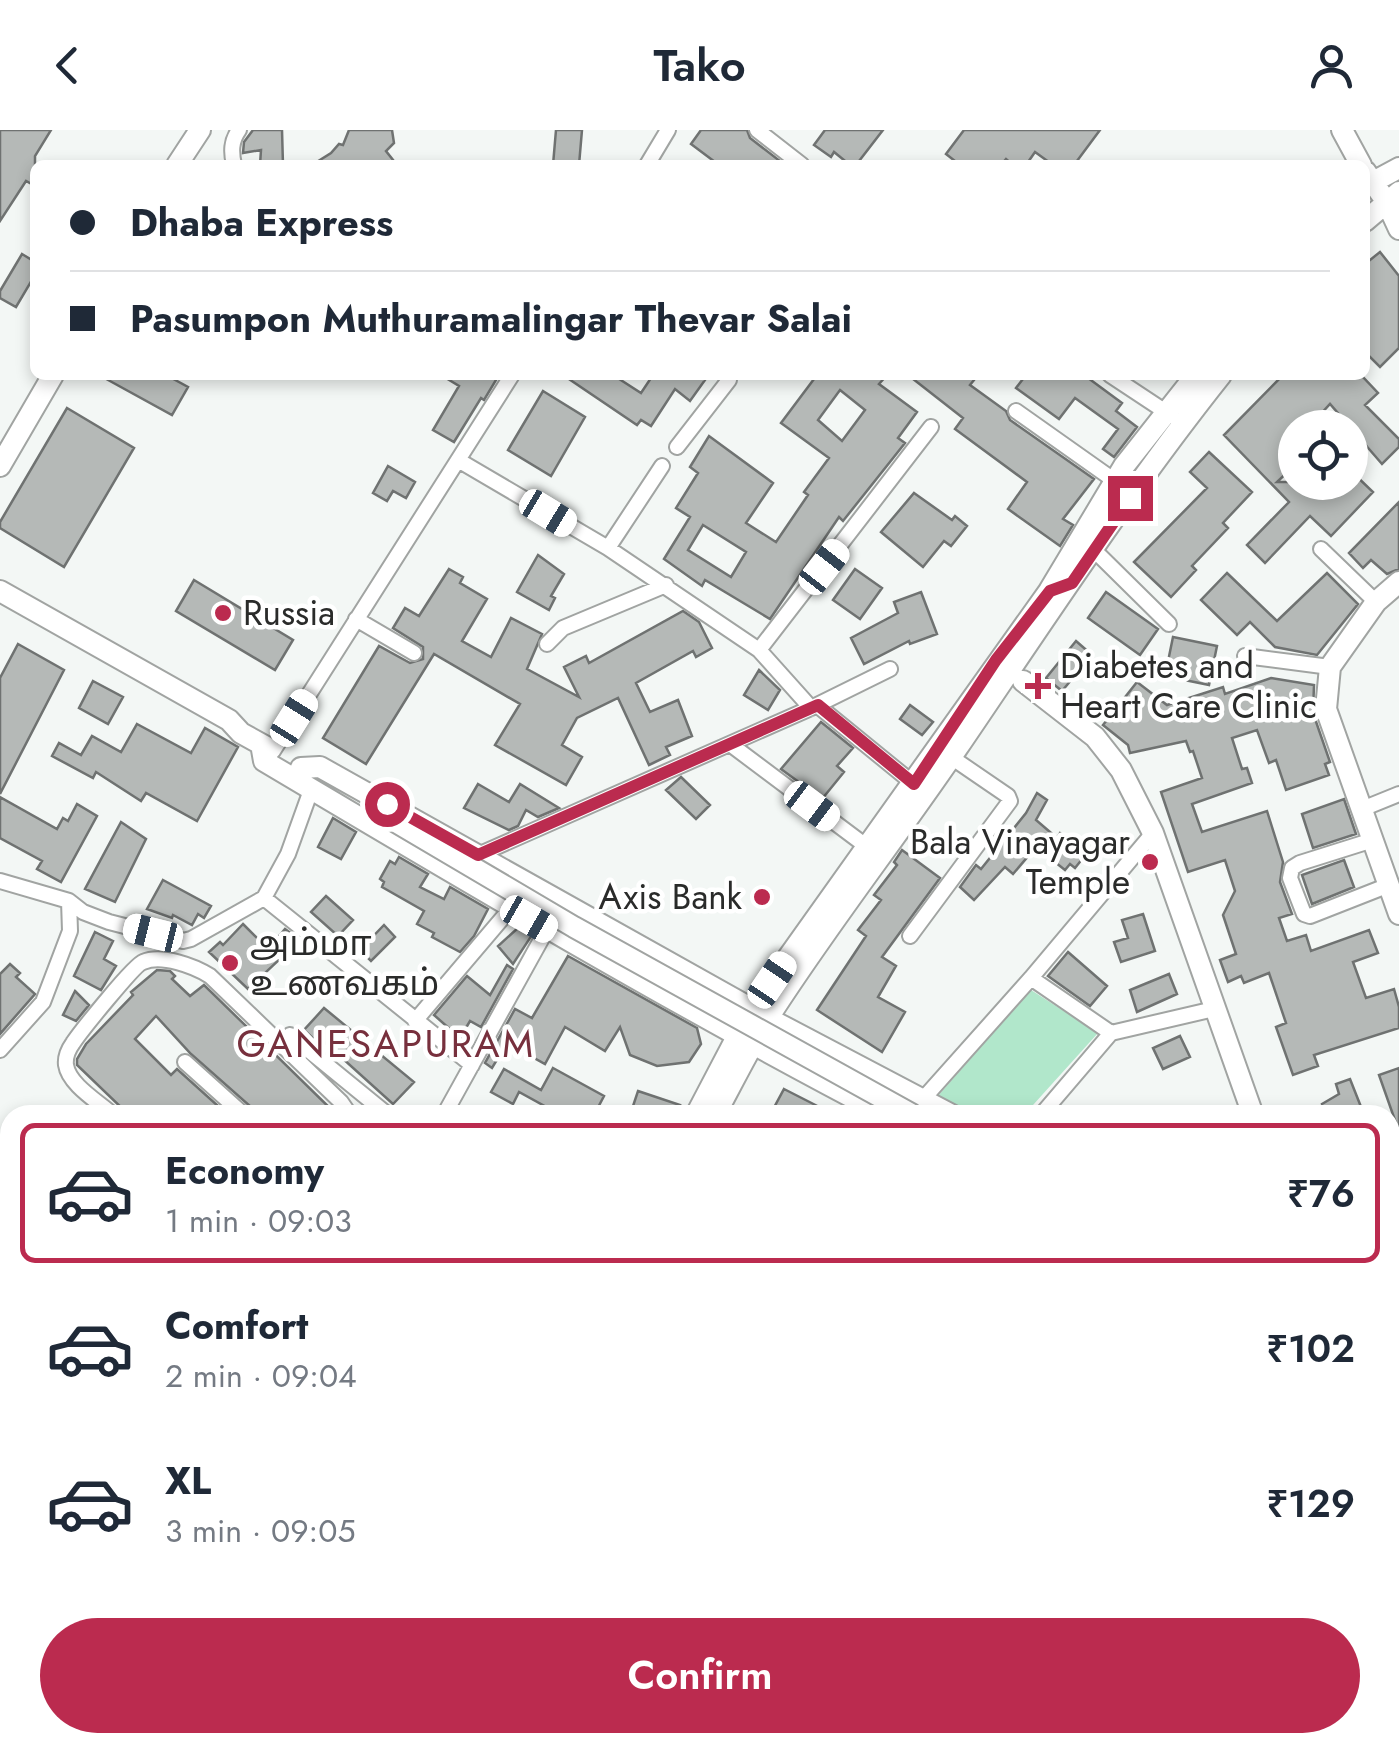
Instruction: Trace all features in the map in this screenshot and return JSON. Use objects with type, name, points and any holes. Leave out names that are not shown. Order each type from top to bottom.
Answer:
[{"type":"main road","points":[[180,160],[200,130]]},
{"type":"main road","points":[[1342,130],[1357,160]]},
{"type":"main road","points":[[1370,167],[1399,168]]},
{"type":"main road","points":[[1370,175],[1393,196],[1399,229]]},
{"type":"main road","points":[[1370,217],[1393,196]]},
{"type":"main road","points":[[0,466],[50,380]]},
{"type":"main road","points":[[720,1105],[746,1038],[760,1014],[951,756],[1008,669],[1072,583],[1193,380]]},
{"type":"main road","points":[[702,1105],[866,846],[914,784],[996,660],[1050,591],[1115,481],[1216,380]]},
{"type":"main road","points":[[1399,582],[1376,602],[1330,667],[1326,709],[1399,914]]},
{"type":"main road","points":[[1050,591],[1072,583]]},
{"type":"main road","points":[[0,592],[229,720],[241,733],[574,927],[914,1105]]},
{"type":"main road","points":[[0,606],[225,731],[241,733]]},
{"type":"main road","points":[[1023,680],[1094,737],[1121,770],[1153,833],[1250,1105]]},
{"type":"main road","points":[[267,747],[264,761],[312,790],[548,929],[868,1105]]},
{"type":"main road","points":[[302,768],[320,768],[915,1105]]},
{"type":"street","points":[[233,160],[234,137],[239,130]]},
{"type":"street","points":[[650,160],[668,130]]},
{"type":"street","points":[[758,130],[796,160]]},
{"type":"street","points":[[267,747],[356,619],[509,380]]},
{"type":"street","points":[[677,447],[726,380]]},
{"type":"street","points":[[1117,380],[1174,418]]},
{"type":"street","points":[[1016,411],[1115,481]]},
{"type":"street","points":[[759,650],[931,427]]},
{"type":"street","points":[[458,460],[608,548],[759,650],[814,706],[914,784]]},
{"type":"street","points":[[608,548],[662,466]]},
{"type":"street","points":[[1321,549],[1376,602]]},
{"type":"street","points":[[1094,550],[1169,624]]},
{"type":"street","points":[[548,644],[563,628],[666,585]]},
{"type":"street","points":[[356,619],[414,653]]},
{"type":"street","points":[[1245,656],[1330,667]]},
{"type":"street","points":[[478,855],[890,669]]},
{"type":"street","points":[[730,744],[866,846]]},
{"type":"street","points":[[910,936],[1010,801],[951,756]]},
{"type":"street","points":[[0,881],[69,900],[83,912],[109,922],[183,941],[191,939],[264,898],[288,854],[312,790]]},
{"type":"street","points":[[1362,809],[1399,794]]},
{"type":"street","points":[[920,1105],[1153,833]]},
{"type":"street","points":[[1373,840],[1300,864],[1292,868],[1290,878],[1304,914],[1310,916],[1389,885]]},
{"type":"street","points":[[264,898],[472,1065]]},
{"type":"street","points":[[0,1050],[42,1002],[70,931],[69,900]]},
{"type":"street","points":[[416,1021],[511,908]]},
{"type":"street","points":[[450,1105],[548,929]]},
{"type":"street","points":[[153,933],[153,960]]},
{"type":"street","points":[[183,941],[186,966]]},
{"type":"street","points":[[102,1105],[68,1073],[64,1060],[71,1045],[127,972],[140,962],[153,960],[186,966],[210,976],[342,1105]]},
{"type":"street","points":[[1031,978],[1111,1033]]},
{"type":"street","points":[[1050,1105],[1111,1033],[1214,1009]]},
{"type":"street","points":[[290,1035],[376,1105]]},
{"type":"street","points":[[185,1062],[233,1105]]},
{"type":"green space","points":[[1031,990],[1098,1033],[1033,1105],[948,1105],[936,1098]]},
{"type":"building","points":[[0,130],[51,130],[35,160],[30,160],[30,183],[26,181],[0,221]]},
{"type":"building","points":[[253,130],[282,130],[283,160],[260,160],[261,150],[243,153],[244,142]]},
{"type":"building","points":[[349,130],[392,130],[394,143],[386,151],[393,160],[320,160],[339,144],[343,145]]},
{"type":"building","points":[[556,130],[582,130],[579,160],[553,160]]},
{"type":"building","points":[[701,130],[747,130],[750,138],[779,160],[712,160],[691,144]]},
{"type":"building","points":[[825,130],[883,130],[860,160],[844,160],[834,152],[831,157],[814,145]]},
{"type":"building","points":[[964,130],[1100,130],[1078,160],[1046,160],[1035,152],[1029,160],[954,160],[946,154]]},
{"type":"building","points":[[1380,252],[1399,276],[1399,348],[1380,367],[1370,357],[1370,260]]},
{"type":"building","points":[[22,254],[30,259],[30,283],[16,307],[0,298],[0,291]]},
{"type":"building","points":[[108,380],[175,380],[188,387],[172,415]]},
{"type":"building","points":[[449,380],[496,380],[454,442],[433,430],[459,386]]},
{"type":"building","points":[[570,380],[621,380],[641,393],[650,380],[705,380],[690,401],[675,389],[651,426],[641,420],[637,425]]},
{"type":"building","points":[[813,380],[883,380],[879,384],[917,412],[898,438],[905,443],[843,521],[839,517],[770,619],[705,580],[702,586],[664,559],[690,517],[676,508],[698,473],[690,467],[709,436],[773,483],[746,523],[776,542],[808,495],[804,492],[829,458],[781,423]],"holes":[[[840,390],[865,410],[842,441],[818,420]],[[703,525],[746,552],[731,577],[688,550]]]},
{"type":"building","points":[[914,380],[974,380],[970,385],[1006,411],[1010,420],[1094,479],[1063,519],[1073,525],[1060,546],[1008,509],[1027,482],[955,429],[963,418]]},
{"type":"building","points":[[1022,380],[1091,380],[1122,403],[1116,411],[1137,427],[1114,457],[1103,449],[1118,429],[1075,398],[1059,419],[1016,388]]},
{"type":"building","points":[[1278,380],[1366,380],[1378,393],[1365,405],[1399,439],[1399,447],[1382,464],[1368,448],[1368,410],[1335,410],[1330,404],[1324,410],[1278,410],[1278,491],[1224,435]]},
{"type":"building","points":[[543,391],[585,417],[551,476],[508,450]]},
{"type":"building","points":[[67,408],[134,448],[64,567],[0,528],[0,522]]},
{"type":"building","points":[[1209,452],[1252,492],[1223,523],[1228,528],[1192,566],[1196,570],[1171,597],[1134,562],[1207,488],[1190,472]]},
{"type":"building","points":[[388,466],[415,482],[406,498],[393,491],[387,501],[373,493]]},
{"type":"building","points":[[914,493],[967,526],[951,546],[944,541],[923,567],[881,532]]},
{"type":"building","points":[[1365,500],[1331,536],[1310,516],[1265,563],[1247,545],[1289,502]]},
{"type":"building","points":[[1399,502],[1399,569],[1387,574],[1371,560],[1363,568],[1349,553]]},
{"type":"building","points":[[538,555],[564,574],[551,596],[555,598],[549,610],[517,592]]},
{"type":"building","points":[[449,569],[463,577],[460,583],[487,599],[462,641],[491,657],[511,618],[542,634],[527,669],[579,697],[564,667],[586,656],[589,663],[683,611],[699,622],[712,648],[696,657],[693,651],[636,683],[650,712],[678,700],[692,736],[666,747],[670,755],[649,765],[618,698],[577,718],[562,745],[582,757],[566,785],[495,745],[520,704],[434,654],[366,764],[323,738],[379,646],[410,663],[423,659],[423,647],[393,628],[405,608],[419,616]]},
{"type":"building","points":[[855,569],[882,588],[860,619],[833,600]]},
{"type":"building","points":[[1227,573],[1277,621],[1327,573],[1358,604],[1317,655],[1275,647],[1250,622],[1237,635],[1201,600]]},
{"type":"building","points":[[194,580],[293,640],[275,670],[176,611]]},
{"type":"building","points":[[921,592],[937,634],[910,644],[909,641],[864,664],[851,638],[898,613],[894,602]]},
{"type":"building","points":[[1106,592],[1158,629],[1140,655],[1088,618]]},
{"type":"building","points":[[1173,637],[1217,646],[1209,685],[1165,676]]},
{"type":"building","points":[[1076,641],[1092,655],[1062,691],[1046,678]]},
{"type":"building","points":[[18,644],[64,670],[0,794],[0,678]]},
{"type":"building","points":[[759,670],[780,690],[768,710],[744,695]]},
{"type":"building","points":[[1271,678],[1314,685],[1313,713],[1330,762],[1325,764],[1329,775],[1286,790],[1276,760],[1269,763],[1257,730],[1232,738],[1242,769],[1247,768],[1252,783],[1192,804],[1202,832],[1267,811],[1283,862],[1280,882],[1292,914],[1279,918],[1287,941],[1306,935],[1311,951],[1369,930],[1378,953],[1353,962],[1366,998],[1394,989],[1399,1007],[1399,1028],[1314,1055],[1318,1066],[1293,1075],[1276,1027],[1286,1023],[1269,973],[1244,983],[1241,976],[1228,982],[1220,960],[1236,954],[1223,915],[1235,891],[1225,860],[1188,872],[1161,792],[1202,778],[1193,751],[1190,752],[1186,741],[1130,753],[1128,745],[1103,725],[1137,682],[1167,705],[1223,687],[1225,694]]},
{"type":"building","points":[[93,681],[123,697],[108,724],[79,708]]},
{"type":"building","points":[[910,705],[933,722],[922,735],[900,719]]},
{"type":"building","points":[[821,722],[853,748],[837,766],[844,772],[822,799],[781,769]]},
{"type":"building","points":[[137,724],[191,753],[205,728],[238,747],[197,821],[146,793],[141,801],[96,772],[93,778],[52,756],[59,743],[81,755],[92,736],[121,752]]},
{"type":"building","points":[[681,777],[710,805],[696,819],[666,790]]},
{"type":"building","points":[[478,784],[509,802],[520,784],[559,808],[538,817],[526,810],[518,826],[509,830],[464,808]]},
{"type":"building","points":[[1037,793],[1047,800],[1036,820],[1057,838],[1060,833],[1084,852],[1083,858],[1075,868],[1070,864],[1065,870],[1036,847],[1013,874],[1005,867],[974,900],[960,887],[976,865],[981,869],[1026,813]]},
{"type":"building","points":[[0,797],[57,829],[63,818],[68,821],[77,804],[97,816],[61,882],[37,869],[42,861],[0,838]]},
{"type":"building","points":[[1344,799],[1356,834],[1313,848],[1302,814]]},
{"type":"building","points":[[333,818],[356,832],[341,859],[318,847]]},
{"type":"building","points":[[121,822],[146,839],[115,902],[85,889]]},
{"type":"building","points":[[902,850],[940,878],[882,957],[896,966],[878,997],[905,1012],[882,1052],[817,1010],[866,936],[858,930],[881,900],[874,895],[897,865],[894,862]]},
{"type":"building","points":[[399,857],[428,874],[420,887],[444,899],[450,887],[488,909],[474,936],[460,952],[417,924],[424,911],[382,887],[384,882],[380,879],[390,861],[395,864]]},
{"type":"building","points":[[1344,860],[1354,887],[1312,904],[1302,875]]},
{"type":"building","points":[[163,880],[211,906],[204,918],[198,914],[192,925],[173,915],[172,918],[147,909]]},
{"type":"building","points":[[326,896],[353,920],[338,936],[311,912]]},
{"type":"building","points":[[1143,914],[1155,951],[1121,962],[1114,942],[1128,938],[1122,920]]},
{"type":"building","points":[[243,924],[268,949],[285,929],[300,940],[248,989],[209,952],[220,942],[223,945]]},
{"type":"building","points":[[384,925],[395,937],[371,961],[360,950]]},
{"type":"building","points":[[519,927],[532,935],[513,964],[498,946]]},
{"type":"building","points":[[95,932],[113,941],[104,959],[116,966],[101,990],[74,976]]},
{"type":"building","points":[[1068,952],[1107,986],[1090,1006],[1048,976]]},
{"type":"building","points":[[568,956],[697,1028],[701,1044],[689,1062],[657,1066],[630,1055],[620,1027],[605,1051],[565,1027],[545,1064],[507,1043],[492,1068],[485,1063],[515,1009],[532,1018]]},
{"type":"building","points":[[10,964],[20,973],[16,977],[35,994],[0,1034],[0,974]]},
{"type":"building","points":[[507,965],[513,969],[481,1027],[470,1021],[460,1038],[434,1015],[467,976],[490,995]]},
{"type":"building","points":[[157,970],[170,971],[175,976],[172,979],[190,996],[204,985],[327,1105],[249,1105],[191,1054],[156,1016],[135,1039],[171,1075],[177,1069],[217,1105],[119,1105],[77,1065],[77,1059],[86,1044],[133,995],[131,992]]},
{"type":"building","points":[[1169,974],[1177,994],[1137,1012],[1130,990]]},
{"type":"building","points":[[75,991],[89,1005],[76,1021],[63,1015]]},
{"type":"building","points":[[324,1008],[414,1082],[393,1104],[320,1038],[317,1042],[304,1030]]},
{"type":"building","points":[[1180,1036],[1190,1057],[1163,1069],[1153,1048]]},
{"type":"building","points":[[553,1068],[604,1096],[599,1105],[543,1105],[519,1092],[513,1104],[491,1092],[504,1069],[541,1090]]},
{"type":"building","points":[[1399,1068],[1399,1105],[1390,1105],[1379,1075]]},
{"type":"building","points":[[1350,1079],[1360,1105],[1322,1105],[1339,1094],[1336,1084]]},
{"type":"building","points":[[784,1089],[815,1105],[775,1105]]},
{"type":"building","points":[[638,1091],[680,1105],[633,1105]]},
{"type":"place","name":"Russia","points":[[223,613]]},
{"type":"place","name":"Diabetes and Heart Care Clinic","points":[[1038,686]]},
{"type":"place","name":"Bala Vinayagar Temple","points":[[1150,862]]},
{"type":"place","name":"Axis Bank","points":[[762,897]]},
{"type":"place","name":"அம்மா உணவகம்","points":[[230,963]]},
{"type":"district","name":"GANESAPURAM","points":[[386,1043]]},
{"type":"route","points":[[387,804],[478,855],[818,705],[914,784],[996,660],[1050,591],[1072,583],[1130,498]]}]
